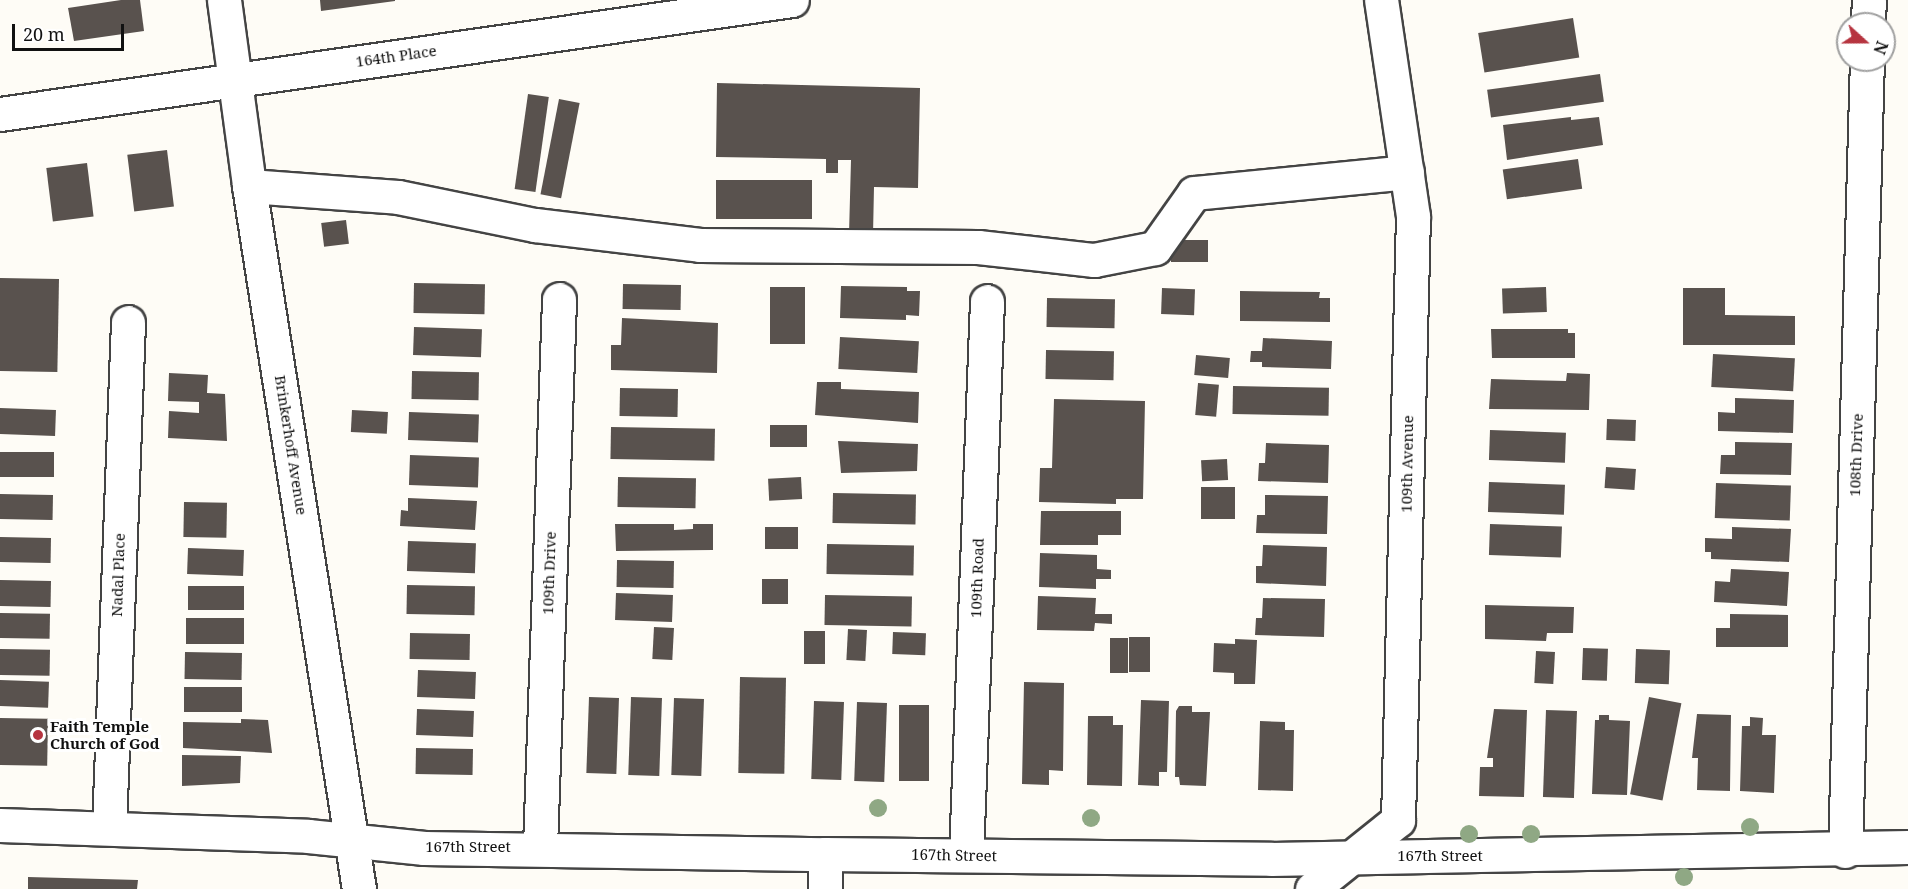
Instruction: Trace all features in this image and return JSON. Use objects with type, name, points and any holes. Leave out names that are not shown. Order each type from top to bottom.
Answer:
[{"type":"street","name":"Brinkerhoff Avenue","points":[[224,0],[249,186],[359,889]]},
{"type":"street","name":"164th Place","points":[[0,114],[792,0]]},
{"type":"street","name":"109th Avenue","points":[[1312,889],[1349,856],[1398,820],[1413,216],[1381,0]]},
{"type":"street","name":"108th Drive","points":[[1845,851],[1867,72]]},
{"type":"street","points":[[249,186],[398,197],[536,225],[700,245],[978,247],[1094,260],[1155,248],[1194,193],[1407,172]]},
{"type":"street","name":"109th Drive","points":[[540,847],[559,299]]},
{"type":"street","name":"109th Road","points":[[966,855],[987,301]]},
{"type":"street","name":"Nadal Place","points":[[109,828],[128,322]]},
{"type":"street","name":"167th Street","points":[[0,825],[352,840],[415,847],[540,847],[825,854],[1270,859],[1349,856],[1845,851],[1908,847]]},
{"type":"street","points":[[825,854],[825,889]]},
{"type":"building","points":[[121,0],[140,0],[144,31],[74,41],[68,8]]},
{"type":"building","points":[[320,0],[395,0],[395,1],[321,11]]},
{"type":"building","points":[[1573,18],[1579,58],[1484,73],[1478,33]]},
{"type":"building","points":[[1600,74],[1604,102],[1491,118],[1487,90]]},
{"type":"building","points":[[717,83],[920,88],[918,188],[874,187],[873,235],[849,234],[851,160],[838,160],[838,173],[826,173],[826,159],[716,157]]},
{"type":"building","points":[[528,94],[549,97],[535,192],[515,189]]},
{"type":"building","points":[[559,99],[580,103],[561,198],[540,194]]},
{"type":"building","points":[[1571,117],[1571,120],[1599,117],[1603,145],[1507,160],[1503,125]]},
{"type":"building","points":[[167,150],[174,207],[134,211],[127,155]]},
{"type":"building","points":[[1578,159],[1582,189],[1507,199],[1503,170]]},
{"type":"building","points":[[87,163],[94,217],[53,222],[46,168]]},
{"type":"building","points":[[716,180],[812,180],[812,219],[716,219]]},
{"type":"building","points":[[346,220],[349,244],[324,247],[321,223]]},
{"type":"building","points":[[1171,240],[1208,240],[1208,262],[1171,262]]},
{"type":"building","points":[[0,278],[59,279],[57,372],[0,371]]},
{"type":"building","points":[[414,283],[485,284],[484,314],[413,313]]},
{"type":"building","points":[[623,284],[681,285],[681,310],[623,309]]},
{"type":"building","points":[[841,286],[907,287],[907,291],[920,291],[919,316],[906,315],[906,320],[840,318]]},
{"type":"building","points":[[770,287],[805,287],[805,344],[770,344]]},
{"type":"building","points":[[1546,287],[1547,312],[1503,314],[1502,289]]},
{"type":"building","points":[[1162,288],[1195,289],[1194,315],[1161,314]]},
{"type":"building","points":[[1683,288],[1725,288],[1725,315],[1795,316],[1795,345],[1683,345]]},
{"type":"building","points":[[1240,291],[1320,292],[1319,298],[1330,298],[1330,322],[1240,321]]},
{"type":"building","points":[[1047,298],[1115,299],[1114,328],[1046,327]]},
{"type":"building","points":[[622,318],[718,323],[717,373],[611,370],[611,345],[621,345]]},
{"type":"building","points":[[414,327],[482,329],[481,357],[413,355]]},
{"type":"building","points":[[1491,329],[1568,329],[1568,333],[1575,333],[1575,358],[1492,358]]},
{"type":"building","points":[[840,337],[919,341],[917,373],[838,369]]},
{"type":"building","points":[[1263,338],[1332,341],[1331,369],[1262,367],[1262,362],[1250,362],[1251,351],[1262,351]]},
{"type":"building","points":[[1046,350],[1114,351],[1113,380],[1045,379]]},
{"type":"building","points":[[1713,354],[1795,358],[1793,391],[1711,387]]},
{"type":"building","points":[[1196,355],[1230,358],[1228,378],[1194,375]]},
{"type":"building","points":[[412,371],[479,372],[479,400],[412,399]]},
{"type":"building","points":[[169,373],[208,375],[207,393],[225,394],[227,441],[168,438],[169,411],[199,413],[199,402],[168,401]]},
{"type":"building","points":[[1567,373],[1590,374],[1589,410],[1489,409],[1491,379],[1566,381]]},
{"type":"building","points":[[817,382],[841,382],[841,389],[919,392],[918,423],[815,415]]},
{"type":"building","points":[[1198,383],[1219,385],[1216,417],[1195,415]]},
{"type":"building","points":[[1233,386],[1329,388],[1328,416],[1233,414]]},
{"type":"building","points":[[620,388],[678,389],[678,417],[620,416]]},
{"type":"building","points":[[1735,398],[1794,400],[1793,433],[1718,431],[1718,412],[1735,413]]},
{"type":"building","points":[[1054,399],[1145,401],[1143,499],[1116,499],[1116,504],[1039,502],[1040,468],[1052,468]]},
{"type":"building","points":[[0,408],[56,410],[55,436],[0,434]]},
{"type":"building","points":[[352,410],[388,412],[387,434],[351,432]]},
{"type":"building","points":[[409,412],[479,414],[478,442],[408,440]]},
{"type":"building","points":[[1607,419],[1636,420],[1635,441],[1606,440]]},
{"type":"building","points":[[770,425],[807,425],[807,447],[770,447]]},
{"type":"building","points":[[611,427],[715,429],[714,461],[610,459]]},
{"type":"building","points":[[1490,430],[1566,433],[1565,463],[1489,460]]},
{"type":"building","points":[[838,441],[918,444],[917,471],[841,473]]},
{"type":"building","points":[[1735,442],[1792,443],[1791,475],[1720,474],[1721,455],[1735,455]]},
{"type":"building","points":[[1266,443],[1329,445],[1328,483],[1258,481],[1259,463],[1265,463]]},
{"type":"building","points":[[0,452],[54,452],[54,477],[0,477]]},
{"type":"building","points":[[410,455],[479,457],[478,487],[409,485]]},
{"type":"building","points":[[1227,459],[1228,480],[1202,481],[1201,460]]},
{"type":"building","points":[[1606,467],[1636,469],[1634,490],[1605,488]]},
{"type":"building","points":[[618,477],[696,478],[695,508],[617,507]]},
{"type":"building","points":[[801,477],[802,499],[769,501],[768,479]]},
{"type":"building","points":[[1489,482],[1565,485],[1564,515],[1488,512]]},
{"type":"building","points":[[1716,483],[1791,486],[1790,521],[1715,518]]},
{"type":"building","points":[[1201,487],[1235,487],[1235,519],[1201,519]]},
{"type":"building","points":[[833,493],[916,494],[915,524],[832,523]]},
{"type":"building","points":[[0,494],[53,495],[53,520],[0,519]]},
{"type":"building","points":[[1265,495],[1328,496],[1327,534],[1256,533],[1257,515],[1265,515]]},
{"type":"building","points":[[408,498],[477,501],[475,530],[400,526],[401,510],[408,511]]},
{"type":"building","points":[[184,502],[227,503],[226,538],[183,537]]},
{"type":"building","points":[[1041,511],[1121,511],[1121,535],[1098,535],[1098,545],[1040,545]]},
{"type":"building","points":[[615,524],[674,524],[674,530],[693,529],[693,524],[713,524],[713,550],[616,551]]},
{"type":"building","points":[[1490,524],[1562,527],[1561,557],[1489,555]]},
{"type":"building","points":[[765,527],[798,527],[798,549],[765,549]]},
{"type":"building","points":[[1732,527],[1791,529],[1789,562],[1711,559],[1711,552],[1705,552],[1705,538],[1732,539]]},
{"type":"building","points":[[0,537],[51,538],[51,563],[0,562]]},
{"type":"building","points":[[408,541],[476,543],[475,573],[407,571]]},
{"type":"building","points":[[827,544],[914,546],[913,576],[826,574]]},
{"type":"building","points":[[1263,545],[1327,547],[1326,586],[1256,583],[1256,566],[1262,566]]},
{"type":"building","points":[[188,548],[244,550],[243,576],[187,574]]},
{"type":"building","points":[[1040,553],[1097,555],[1097,569],[1111,570],[1111,579],[1096,579],[1096,589],[1039,587]]},
{"type":"building","points":[[617,560],[674,561],[674,588],[617,587]]},
{"type":"building","points":[[1731,569],[1789,572],[1787,606],[1714,602],[1715,581],[1730,582]]},
{"type":"building","points":[[762,579],[788,579],[788,604],[762,604]]},
{"type":"building","points":[[0,580],[51,581],[51,607],[0,606]]},
{"type":"building","points":[[407,585],[475,586],[474,615],[406,614]]},
{"type":"building","points":[[188,586],[244,586],[244,610],[188,610]]},
{"type":"building","points":[[616,593],[673,595],[672,622],[615,620]]},
{"type":"building","points":[[825,595],[912,597],[911,627],[824,625]]},
{"type":"building","points":[[1038,596],[1096,598],[1095,614],[1112,614],[1112,624],[1095,623],[1094,631],[1037,630]]},
{"type":"building","points":[[1263,598],[1325,599],[1324,637],[1255,635],[1256,618],[1262,618]]},
{"type":"building","points":[[1485,605],[1574,607],[1573,633],[1547,633],[1546,641],[1485,639]]},
{"type":"building","points":[[0,613],[50,614],[50,639],[0,638]]},
{"type":"building","points":[[1730,614],[1788,615],[1788,647],[1716,647],[1716,628],[1730,628]]},
{"type":"building","points":[[186,618],[244,618],[244,644],[186,644]]},
{"type":"building","points":[[654,627],[674,628],[672,660],[652,659]]},
{"type":"building","points":[[848,629],[867,630],[865,661],[846,660]]},
{"type":"building","points":[[804,631],[825,631],[825,664],[804,664]]},
{"type":"building","points":[[893,632],[926,633],[925,655],[892,654]]},
{"type":"building","points":[[410,633],[470,634],[470,660],[410,659]]},
{"type":"building","points":[[1129,637],[1150,637],[1150,672],[1129,672]]},
{"type":"building","points":[[1110,638],[1128,638],[1128,673],[1110,673]]},
{"type":"building","points":[[1235,639],[1257,640],[1255,684],[1234,684],[1234,673],[1213,672],[1214,643],[1235,644]]},
{"type":"building","points":[[1583,648],[1608,649],[1607,681],[1582,680]]},
{"type":"building","points":[[0,649],[50,650],[50,676],[0,675]]},
{"type":"building","points":[[1636,649],[1670,650],[1669,684],[1635,683]]},
{"type":"building","points":[[1536,651],[1555,652],[1553,684],[1534,683]]},
{"type":"building","points":[[185,652],[242,653],[242,680],[185,679]]},
{"type":"building","points":[[418,670],[476,672],[475,699],[417,697]]},
{"type":"building","points":[[740,677],[786,678],[784,774],[738,773]]},
{"type":"building","points":[[0,680],[49,682],[48,708],[0,706]]},
{"type":"building","points":[[1024,682],[1064,683],[1063,771],[1049,770],[1049,785],[1022,784]]},
{"type":"building","points":[[184,687],[242,687],[242,712],[184,712]]},
{"type":"building","points":[[589,697],[619,698],[616,774],[586,773]]},
{"type":"building","points":[[631,697],[662,698],[659,776],[628,775]]},
{"type":"building","points":[[1649,697],[1681,703],[1663,800],[1630,794]]},
{"type":"building","points":[[674,698],[704,699],[701,776],[671,775]]},
{"type":"building","points":[[1141,700],[1169,701],[1167,772],[1159,772],[1159,786],[1138,785]]},
{"type":"building","points":[[814,701],[844,702],[841,780],[811,779]]},
{"type":"building","points":[[857,702],[887,703],[884,782],[854,781]]},
{"type":"building","points":[[899,705],[929,705],[929,781],[899,781]]},
{"type":"building","points":[[1179,706],[1192,706],[1192,712],[1210,712],[1206,786],[1180,785],[1179,777],[1175,777],[1176,711]]},
{"type":"building","points":[[417,709],[474,711],[473,737],[416,735]]},
{"type":"building","points":[[1494,709],[1527,710],[1524,797],[1479,796],[1480,767],[1493,767],[1493,758],[1487,758]]},
{"type":"building","points":[[1546,710],[1577,711],[1574,798],[1543,797]]},
{"type":"building","points":[[1697,714],[1731,715],[1730,791],[1697,790],[1698,758],[1692,758]]},
{"type":"building","points":[[1599,715],[1609,715],[1609,720],[1630,721],[1627,795],[1592,794],[1595,720],[1599,720]]},
{"type":"building","points":[[1088,716],[1113,716],[1113,725],[1123,725],[1122,786],[1087,785]]},
{"type":"building","points":[[1750,717],[1763,718],[1762,735],[1776,735],[1774,793],[1740,791],[1742,726],[1750,726]]},
{"type":"building","points":[[0,718],[48,719],[47,766],[0,765]]},
{"type":"building","points":[[241,719],[268,720],[272,753],[183,748],[183,722],[241,723]]},
{"type":"building","points":[[1260,721],[1285,722],[1285,730],[1294,730],[1293,791],[1258,790]]},
{"type":"building","points":[[416,748],[473,749],[473,775],[416,774]]},
{"type":"building","points":[[182,755],[241,756],[240,783],[182,786]]},
{"type":"building","points":[[28,877],[138,880],[137,889],[28,889]]},
{"type":"place","name":"Faith Temple Church of God","points":[[38,735]]}]
